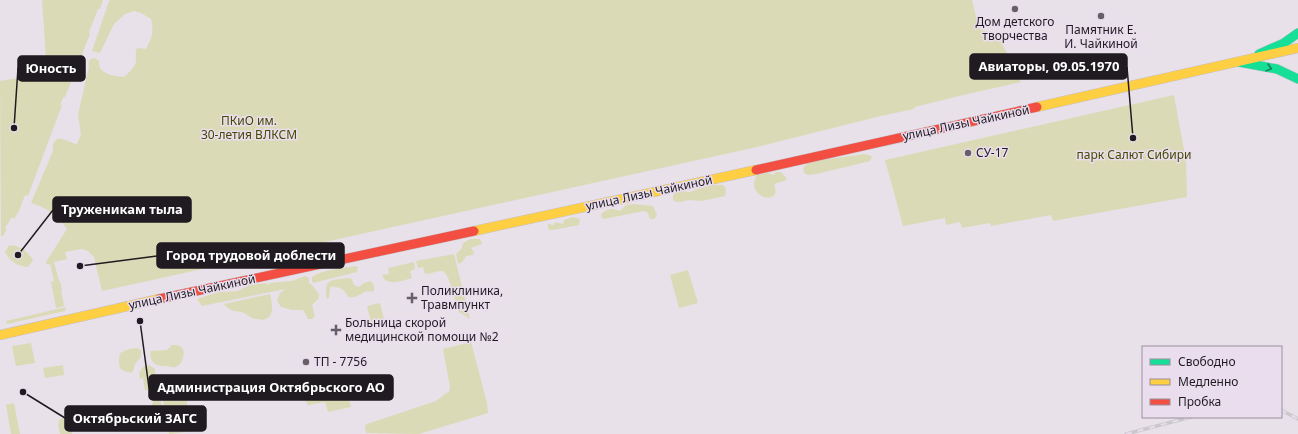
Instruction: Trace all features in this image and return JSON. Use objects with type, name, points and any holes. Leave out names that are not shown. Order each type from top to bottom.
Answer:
[{"type":"main road","points":[[1239,62],[1284,43],[1298,33]]},
{"type":"main road","name":"улица Лизы Чайкиной","points":[[0,335],[106,310],[658,192],[1298,48]]},
{"type":"main road","points":[[1239,62],[1288,73],[1298,79]]},
{"type":"green space","points":[[42,0],[103,0],[100,9],[98,9],[89,32],[90,34],[65,97],[60,105],[62,105],[28,196],[25,195],[19,211],[14,219],[12,217],[5,228],[7,229],[3,236],[1,236],[0,81],[47,73]]},
{"type":"green space","name":"ПКиО им. 30-летия ВЛКСМ","points":[[972,0],[978,25],[981,30],[997,33],[1021,82],[959,96],[915,107],[914,109],[757,147],[102,291],[94,257],[88,251],[82,249],[65,252],[67,259],[54,262],[60,281],[64,306],[56,308],[51,282],[54,281],[50,264],[46,264],[46,262],[67,229],[51,213],[42,207],[31,203],[53,151],[55,141],[60,139],[77,144],[81,134],[78,115],[90,59],[95,58],[99,61],[99,65],[103,72],[124,77],[132,70],[134,66],[137,48],[146,49],[152,35],[151,19],[134,11],[125,14],[114,24],[100,53],[92,51],[109,1]]},
{"type":"green space","name":"парк Салют Сибири","points":[[1174,95],[1186,161],[1187,197],[1053,221],[1051,215],[991,226],[990,223],[962,228],[960,222],[946,225],[945,218],[903,226],[885,160]]},
{"type":"green space","points":[[865,154],[872,156],[870,161],[817,174],[808,175],[804,173],[803,168],[807,164],[822,160]]},
{"type":"green space","points":[[776,172],[781,172],[787,179],[774,184],[775,194],[772,197],[768,198],[760,195],[754,187],[754,181],[757,175],[768,173],[773,175]]},
{"type":"green space","points":[[712,185],[723,185],[725,187],[725,196],[702,201],[688,200],[676,202],[673,200],[673,195],[678,191],[682,190],[690,192]]},
{"type":"green space","points":[[633,204],[653,206],[657,215],[654,219],[650,219],[648,213],[644,211],[604,219],[601,217],[601,214],[608,210],[615,209],[620,211],[626,205]]},
{"type":"green space","points":[[573,217],[580,219],[579,225],[553,230],[549,230],[548,228],[548,224],[554,225],[555,222],[563,224],[564,220]]},
{"type":"green space","points":[[470,239],[480,239],[482,244],[471,248],[474,252],[473,255],[466,256],[459,264],[456,254],[462,248],[463,243]]},
{"type":"green space","points":[[9,245],[17,246],[28,254],[33,260],[28,267],[20,266],[9,258],[5,252]]},
{"type":"green space","points":[[454,254],[470,319],[459,312],[450,281],[444,272],[439,271],[425,274],[423,267],[418,268],[416,261]]},
{"type":"green space","points":[[414,262],[415,269],[410,271],[412,278],[399,282],[391,282],[384,279],[382,275],[389,274],[388,268]]},
{"type":"green space","points":[[356,266],[358,267],[357,272],[313,283],[312,281],[312,277],[321,273]]},
{"type":"green space","points":[[688,270],[698,303],[679,308],[670,275]]},
{"type":"green space","points":[[305,276],[309,278],[309,283],[319,294],[319,298],[312,305],[315,316],[312,319],[308,319],[303,310],[292,310],[281,307],[277,301],[280,293],[285,289],[202,306],[197,299],[219,292],[238,291],[250,285],[266,283],[268,285],[270,283],[292,281]]},
{"type":"green space","points":[[348,278],[352,279],[354,284],[359,287],[364,283],[371,281],[374,286],[374,291],[364,292],[356,296],[348,297],[341,289],[330,287],[329,298],[327,299],[327,284],[333,280]]},
{"type":"green space","points":[[270,294],[272,305],[271,315],[265,319],[259,320],[252,318],[244,313],[231,310],[224,304]]},
{"type":"green space","points":[[380,303],[384,319],[381,324],[373,329],[367,306]]},
{"type":"green space","points":[[66,307],[65,311],[7,324],[6,321]]},
{"type":"green space","points":[[471,342],[487,403],[488,413],[419,434],[366,433],[365,426],[367,424],[436,401],[449,392],[450,387],[443,349]]},
{"type":"green space","points":[[31,343],[35,363],[16,366],[12,346]]},
{"type":"green space","points":[[172,345],[178,345],[184,351],[182,360],[178,366],[161,366],[154,363],[150,354],[151,351],[167,350]]},
{"type":"green space","points":[[138,348],[141,350],[141,357],[135,364],[133,371],[131,373],[122,370],[119,364],[120,353],[129,349]]},
{"type":"green space","points":[[63,365],[64,375],[45,378],[43,368]]},
{"type":"green space","points":[[149,365],[155,369],[155,380],[151,390],[145,390],[143,378],[140,379],[139,373],[143,367]]},
{"type":"green space","points":[[317,379],[320,394],[347,388],[351,407],[328,412],[325,402],[308,405],[299,390],[300,387],[303,383]]},
{"type":"green space","points":[[184,386],[192,431],[169,434],[161,390]]},
{"type":"green space","points":[[160,399],[164,417],[161,427],[155,425],[151,406],[154,400]]},
{"type":"green space","points":[[14,403],[20,434],[11,434],[6,405]]},
{"type":"green space","points":[[66,417],[70,420],[72,434],[60,434],[58,424],[60,419]]},
{"type":"railway","points":[[1282,411],[1298,419]]},
{"type":"railway","points":[[1126,434],[1187,418]]},
{"type":"traffic: fast","points":[[1259,54],[1284,43],[1298,33]]},
{"type":"traffic: fast","points":[[1239,62],[1277,69],[1298,79]]},
{"type":"traffic: slow","points":[[1037,107],[1298,48]]},
{"type":"traffic: slow","points":[[474,231],[756,170]]},
{"type":"traffic: slow","points":[[0,335],[159,299]]},
{"type":"traffic: jam","points":[[756,170],[1037,107]]},
{"type":"traffic: jam","points":[[159,299],[474,231]]},
{"type":"place","name":"Дом детского творчества","points":[[1015,9]]},
{"type":"place","name":"Памятник Е. И. Чайкиной","points":[[1101,16]]},
{"type":"place","name":"Юность","points":[[14,128]]},
{"type":"place","name":"Авиаторы, 09.05.1970","points":[[1133,138]]},
{"type":"place","name":"СУ-17","points":[[968,153]]},
{"type":"place","name":"Труженикам тыла","points":[[18,255]]},
{"type":"place","name":"Город трудовой доблести","points":[[80,266]]},
{"type":"place","name":"Поликлиника, Травмпункт","points":[[412,298]]},
{"type":"place","name":"Администрация Октябрьского АО","points":[[140,321]]},
{"type":"place","name":"Больница скорой медицинской помощи №2","points":[[336,330]]},
{"type":"place","name":"ТП - 7756","points":[[306,362]]},
{"type":"place","name":"Октябрьский ЗАГС","points":[[23,392]]}]
